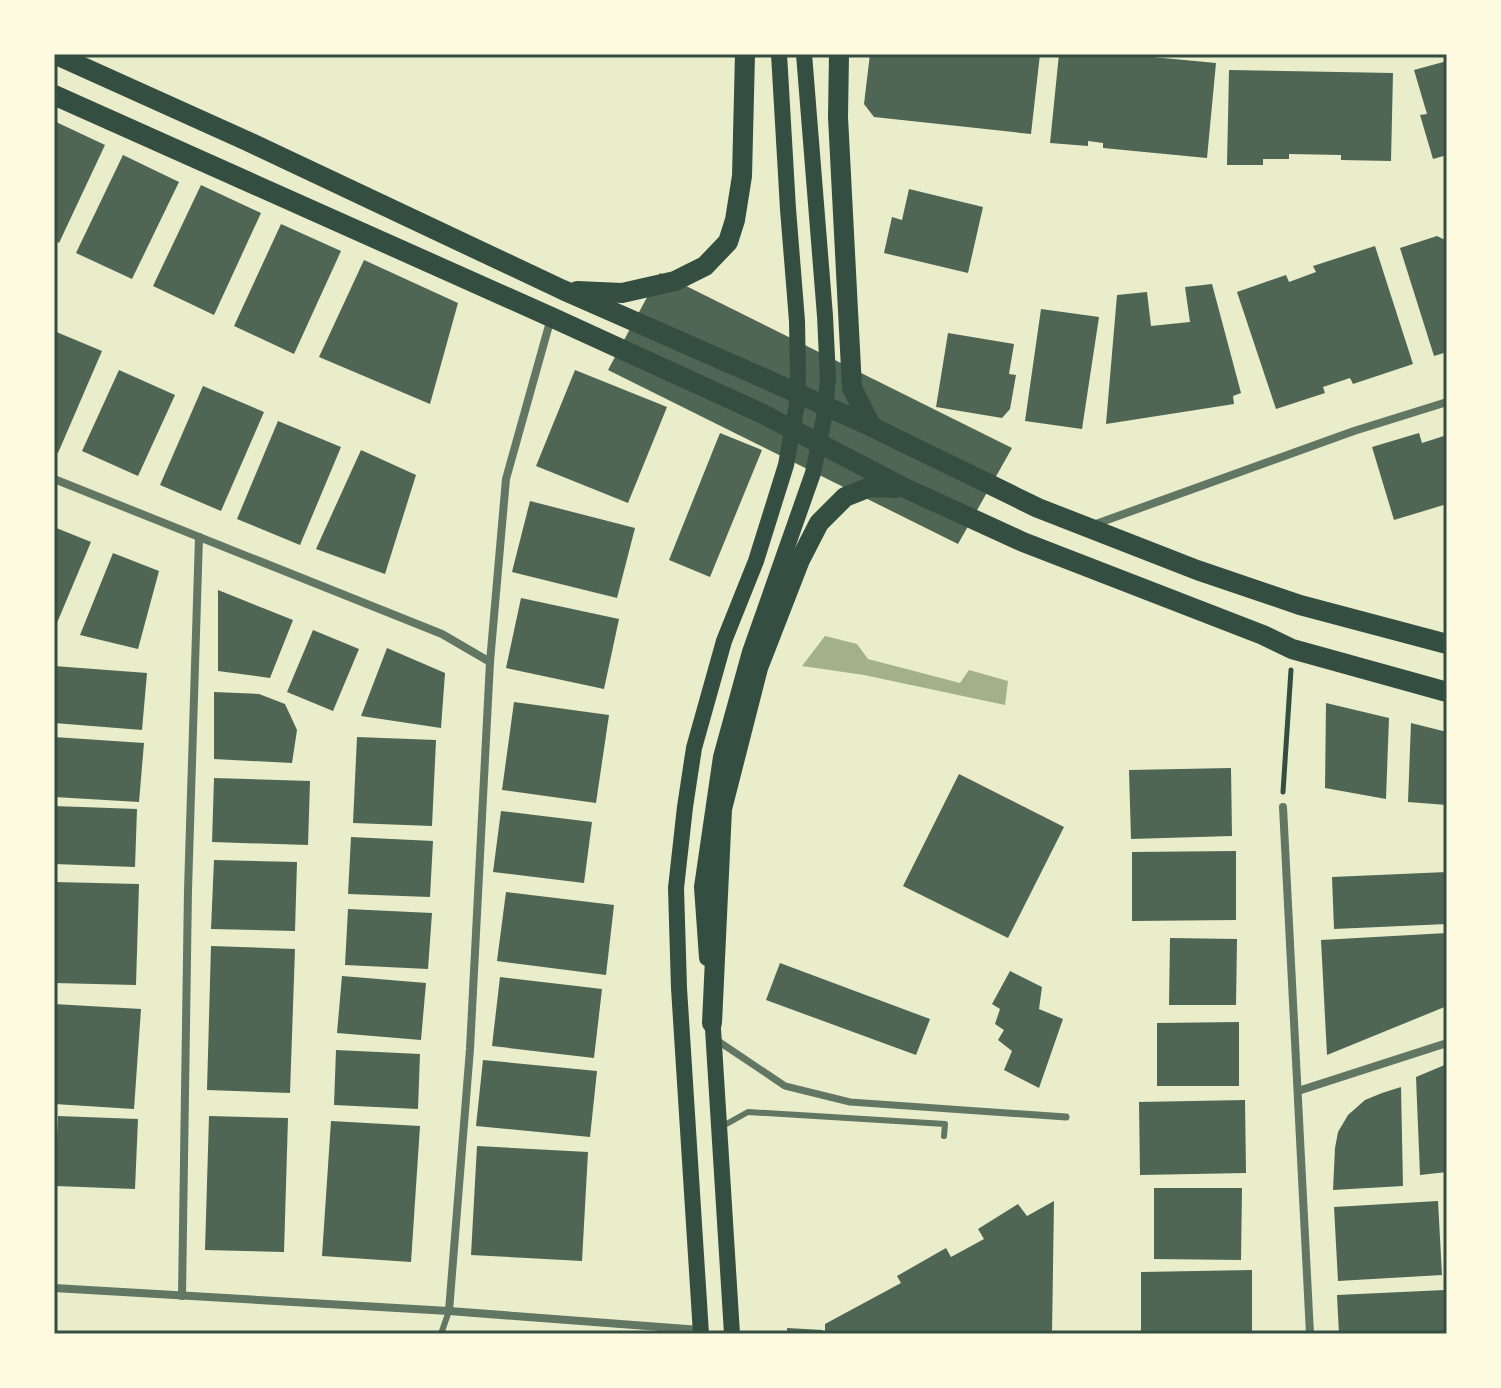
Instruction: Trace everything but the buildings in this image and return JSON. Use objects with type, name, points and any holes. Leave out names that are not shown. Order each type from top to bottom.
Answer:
[{"type":"main road","points":[[54,54],[563,290],[872,427],[1038,508],[1197,570],[1300,605],[1447,644]]},
{"type":"main road","points":[[563,290],[622,293],[675,281],[705,266],[728,242],[742,176],[745,54]]},
{"type":"main road","points":[[771,54],[790,60],[816,54]]},
{"type":"main road","points":[[701,1332],[679,988],[676,888],[694,748],[724,641],[756,561],[786,465],[797,404],[797,321],[779,54]]},
{"type":"main road","points":[[732,1334],[702,887],[721,757],[750,652],[813,473],[824,418],[828,379],[825,316],[804,54]]},
{"type":"main road","points":[[839,54],[838,117],[852,388],[872,427]]},
{"type":"main road","points":[[54,95],[763,414],[905,488],[1023,542],[1292,649],[1447,692]]},
{"type":"main road","points":[[713,1030],[722,809],[758,668],[800,560],[819,523],[845,497],[870,487],[905,488]]},
{"type":"street","points":[[449,1311],[471,1034],[490,662],[506,479],[551,317]]},
{"type":"street","points":[[1088,526],[1354,431],[1447,402]]},
{"type":"street","points":[[54,479],[442,634],[490,662]]},
{"type":"street","points":[[182,1296],[188,890],[199,537]]},
{"type":"street","points":[[1283,807],[1310,1334]]},
{"type":"street","points":[[713,1030],[785,1086],[850,1102],[1066,1117]]},
{"type":"street","points":[[1298,1091],[1447,1043]]},
{"type":"street","points":[[54,1288],[449,1311],[701,1332]]},
{"type":"lane","points":[[718,1128],[748,1112],[945,1124],[944,1136]]},
{"type":"lane","points":[[441,1334],[449,1311]]},
{"type":"path","points":[[1283,807],[1292,649]]},
{"type":"shaded area","points":[[825,636],[857,644],[868,659],[960,683],[969,670],[1008,681],[1005,705],[864,675],[802,666]]}]
